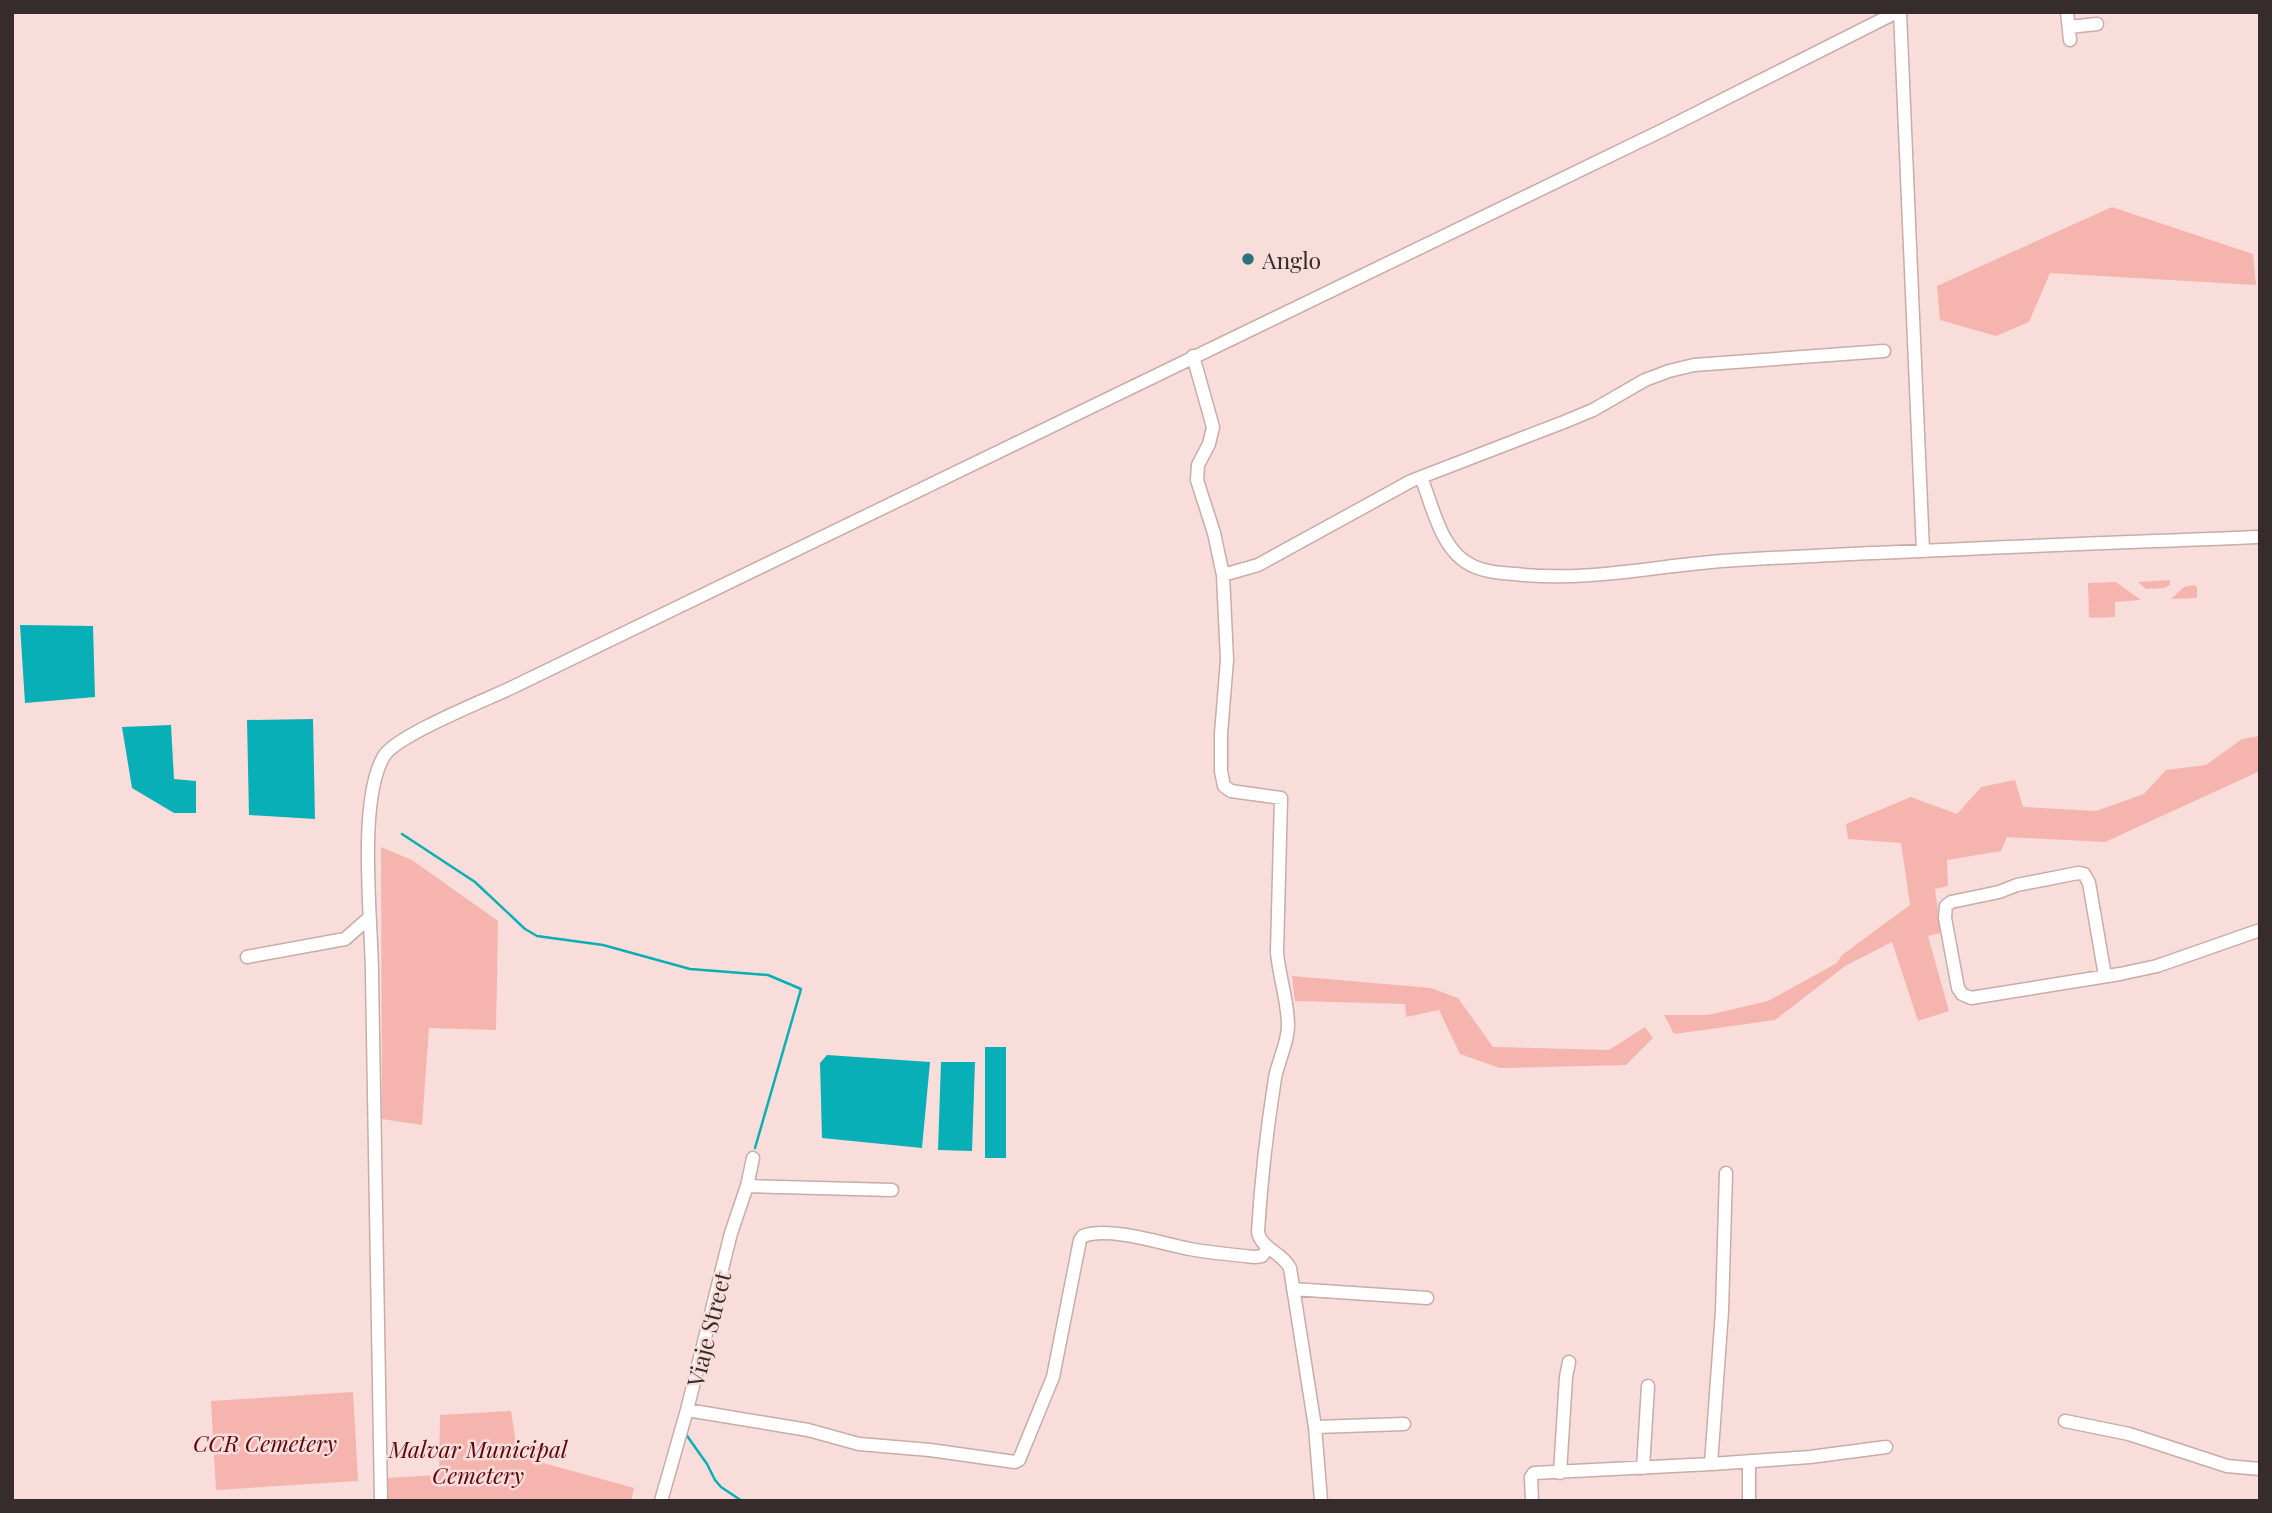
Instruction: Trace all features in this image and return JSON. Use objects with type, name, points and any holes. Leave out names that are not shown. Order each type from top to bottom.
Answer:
[{"type":"street","points":[[380,1501],[368,856],[372,797],[380,764],[386,753],[403,738],[1663,130],[1898,12],[1923,551]]},
{"type":"street","points":[[2067,12],[2069,33],[2097,24]]},
{"type":"street","points":[[1223,575],[1258,565],[1401,486],[1593,410],[1645,380],[1669,371],[1694,365],[1884,351]]},
{"type":"street","points":[[1193,356],[1213,427],[1209,444],[1198,465],[1196,480],[1214,533],[1223,575],[1227,660],[1221,734],[1224,786],[1244,794],[1273,795],[1281,798],[1277,952],[1279,971],[1286,991],[1289,1029],[1276,1073],[1263,1157],[1258,1232],[1261,1241],[1287,1262],[1315,1427],[1321,1501]]},
{"type":"street","points":[[1421,477],[1447,543],[1460,558],[1474,566],[1498,573],[1567,577],[1732,560],[2260,537]]},
{"type":"street","points":[[2105,976],[2089,883],[2083,873],[2017,885],[1998,892],[1950,902],[1946,906],[1945,918],[1958,988],[1967,997],[2105,976],[2157,966],[2260,930]]},
{"type":"street","points":[[247,957],[345,939],[370,917]]},
{"type":"street","name":"Viaje Street","points":[[661,1501],[753,1158]]},
{"type":"street","points":[[1712,1464],[1722,1311],[1726,1173]]},
{"type":"street","points":[[747,1186],[891,1190]]},
{"type":"street","points":[[687,1410],[808,1430],[859,1444],[930,1450],[1015,1462],[1053,1377],[1080,1240],[1083,1236],[1097,1233],[1128,1236],[1191,1249],[1255,1257],[1262,1256],[1268,1248]]},
{"type":"street","points":[[1293,1289],[1427,1298]]},
{"type":"street","points":[[1560,1473],[1569,1362]]},
{"type":"street","points":[[1643,1468],[1648,1386]]},
{"type":"street","points":[[2065,1421],[2129,1434],[2227,1465],[2260,1469]]},
{"type":"street","points":[[1315,1427],[1404,1424]]},
{"type":"street","points":[[1532,1501],[1531,1477],[1534,1473],[1749,1462],[1886,1447]]},
{"type":"street","points":[[1749,1462],[1749,1501]]},
{"type":"green space","points":[[2112,207],[2253,254],[2256,285],[2050,273],[2029,322],[1996,336],[1940,320],[1937,286]]},
{"type":"green space","points":[[2170,580],[2170,585],[2165,588],[2146,589],[2138,582]]},
{"type":"green space","points":[[2116,582],[2141,600],[2115,602],[2115,617],[2089,617],[2088,583]]},
{"type":"green space","points":[[2184,587],[2197,587],[2197,598],[2171,599]]},
{"type":"green space","points":[[2260,736],[2260,771],[2105,842],[2007,837],[2001,851],[1947,860],[1948,886],[1935,889],[1941,933],[1928,936],[1949,1011],[1918,1021],[1892,942],[1845,966],[1775,1020],[1674,1034],[1664,1015],[1708,1015],[1768,1001],[1837,963],[1842,955],[1910,905],[1901,843],[1848,839],[1846,824],[1911,797],[1957,814],[1981,787],[2015,780],[2023,807],[2096,811],[2144,794],[2166,770],[2206,765],[2242,739]]},
{"type":"green space","points":[[381,847],[412,860],[498,921],[496,1030],[429,1028],[422,1125],[382,1119]]},
{"type":"green space","points":[[1292,976],[1431,988],[1458,998],[1493,1047],[1609,1050],[1645,1027],[1653,1038],[1626,1065],[1500,1068],[1460,1054],[1439,1010],[1406,1017],[1405,1004],[1295,1001]]},
{"type":"green space","name":"CCR Cemetery","points":[[353,1392],[358,1481],[216,1490],[211,1401]]},
{"type":"green space","name":"Malvar Municipal Cemetery","points":[[511,1411],[518,1456],[634,1488],[631,1501],[387,1501],[386,1478],[439,1475],[440,1415]]},
{"type":"water","points":[[20,625],[93,626],[95,697],[25,703]]},
{"type":"water","points":[[313,719],[315,819],[249,815],[247,720]]},
{"type":"water","points":[[171,725],[174,779],[196,781],[196,813],[174,813],[132,788],[122,727]]},
{"type":"water","points":[[985,1047],[1006,1047],[1006,1158],[985,1158]]},
{"type":"water","points":[[827,1055],[930,1062],[922,1148],[822,1138],[820,1063]]},
{"type":"water","points":[[941,1062],[975,1062],[972,1151],[938,1150]]},
{"type":"waterway","points":[[402,834],[475,882],[525,929],[537,936],[603,945],[690,969],[768,975],[801,989],[755,1148]]},
{"type":"waterway","points":[[685,1433],[715,1480],[742,1501]]},
{"type":"place","name":"Anglo","points":[[1248,259]]}]
